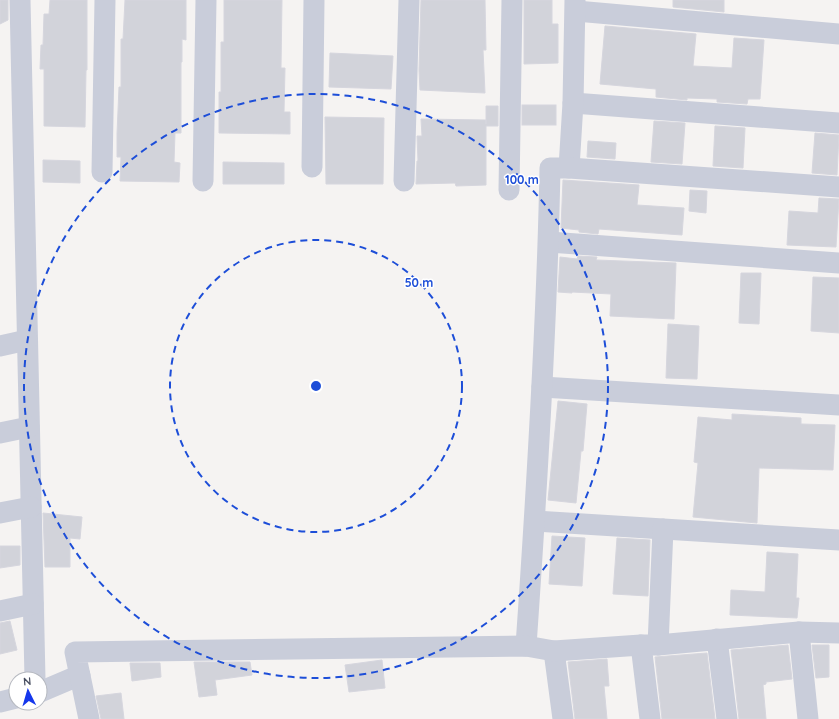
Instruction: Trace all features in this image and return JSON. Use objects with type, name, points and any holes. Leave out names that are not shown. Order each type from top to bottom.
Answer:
[{"type":"street","points":[[20,0],[35,671]]},
{"type":"street","points":[[102,172],[105,0]]},
{"type":"street","points":[[203,181],[206,0]]},
{"type":"street","points":[[312,167],[314,0]]},
{"type":"street","points":[[404,181],[409,0]]},
{"type":"street","points":[[509,190],[512,0]]},
{"type":"street","points":[[569,168],[574,104],[576,6],[839,34]]},
{"type":"street","points":[[574,104],[839,123]]},
{"type":"street","points":[[526,646],[535,521],[542,387],[549,242],[550,168],[569,168],[839,187]]},
{"type":"street","points":[[549,242],[839,263]]},
{"type":"street","points":[[0,345],[27,340]]},
{"type":"street","points":[[542,387],[839,405]]},
{"type":"street","points":[[0,433],[29,427]]},
{"type":"street","points":[[0,513],[31,507]]},
{"type":"street","points":[[535,521],[839,540]]},
{"type":"street","points":[[650,719],[650,645],[663,530]]},
{"type":"street","points":[[0,611],[33,604]]},
{"type":"street","points":[[89,719],[75,652],[526,646],[554,651],[650,645],[799,632],[839,632]]},
{"type":"street","points":[[799,632],[808,719]]},
{"type":"street","points":[[716,639],[727,719]]},
{"type":"street","points":[[554,651],[563,719]]},
{"type":"street","points":[[48,689],[80,675]]},
{"type":"building","points":[[0,0],[8,0],[8,20],[0,24]]},
{"type":"building","points":[[50,0],[87,0],[85,127],[44,126],[44,69],[40,69],[41,45],[43,45],[44,14],[49,14]]},
{"type":"building","points":[[125,0],[186,0],[186,40],[182,39],[181,62],[181,133],[175,133],[174,162],[180,163],[179,182],[120,181],[121,157],[117,157],[117,134],[119,87],[121,87],[121,39],[123,39]]},
{"type":"building","points":[[224,0],[282,0],[281,68],[285,68],[284,112],[290,112],[290,134],[219,133],[221,42],[224,42]]},
{"type":"building","points":[[421,0],[485,0],[486,50],[483,50],[485,93],[420,90],[419,70]]},
{"type":"building","points":[[524,0],[552,0],[552,24],[558,24],[558,63],[524,64]]},
{"type":"building","points":[[673,0],[724,0],[724,12],[673,7]]},
{"type":"building","points":[[605,26],[696,34],[693,66],[732,68],[734,38],[764,40],[760,99],[748,99],[747,104],[717,102],[717,99],[687,98],[687,100],[656,97],[656,89],[600,84]]},
{"type":"building","points":[[330,53],[393,56],[391,89],[329,87]]},
{"type":"building","points":[[522,105],[556,105],[556,125],[522,125]]},
{"type":"building","points":[[486,106],[498,106],[498,126],[486,126],[486,185],[456,186],[455,183],[416,184],[418,161],[417,136],[422,136],[421,119],[486,120]]},
{"type":"building","points":[[325,117],[384,118],[383,184],[326,184]]},
{"type":"building","points":[[654,121],[685,123],[682,164],[651,162]]},
{"type":"building","points":[[715,126],[745,128],[743,168],[713,166]]},
{"type":"building","points":[[815,133],[839,135],[837,175],[812,173]]},
{"type":"building","points":[[588,141],[616,143],[615,159],[587,157]]},
{"type":"building","points":[[43,160],[80,161],[80,183],[43,182]]},
{"type":"building","points":[[223,162],[284,163],[284,184],[223,184]]},
{"type":"building","points":[[563,180],[639,185],[637,205],[684,208],[682,235],[599,229],[598,234],[561,228]]},
{"type":"building","points":[[690,190],[707,191],[706,213],[689,211]]},
{"type":"building","points":[[819,198],[839,199],[836,247],[787,245],[789,211],[818,213]]},
{"type":"building","points":[[578,256],[597,257],[596,260],[676,263],[674,319],[610,316],[611,294],[558,292],[560,257],[577,259]]},
{"type":"building","points":[[741,273],[761,273],[759,324],[739,323]]},
{"type":"building","points":[[813,277],[839,278],[839,333],[811,331]]},
{"type":"building","points":[[668,324],[699,326],[697,379],[666,378]]},
{"type":"building","points":[[558,401],[587,404],[583,451],[581,451],[576,503],[548,500]]},
{"type":"building","points":[[732,414],[801,418],[801,424],[835,425],[833,470],[759,468],[757,523],[693,517],[698,463],[694,462],[698,417],[732,420]]},
{"type":"building","points":[[43,513],[82,517],[80,539],[70,538],[70,567],[45,567]]},
{"type":"building","points":[[552,536],[585,538],[582,586],[549,584]]},
{"type":"building","points":[[617,538],[650,540],[648,596],[613,594]]},
{"type":"building","points":[[0,546],[20,546],[20,565],[0,568]]},
{"type":"building","points":[[767,552],[798,554],[796,598],[799,598],[797,618],[730,615],[731,590],[765,592]]},
{"type":"building","points":[[10,621],[17,650],[0,654],[0,623]]},
{"type":"building","points":[[788,645],[792,679],[766,682],[766,684],[763,685],[766,719],[739,719],[731,650]]},
{"type":"building","points":[[812,645],[829,645],[829,677],[816,678]]},
{"type":"building","points":[[707,653],[715,719],[662,719],[655,657]]},
{"type":"building","points":[[607,659],[609,686],[604,686],[607,719],[575,719],[568,662]]},
{"type":"building","points":[[382,660],[385,688],[349,692],[345,665]]},
{"type":"building","points":[[194,662],[250,662],[252,675],[215,680],[217,695],[199,697]]},
{"type":"building","points":[[130,663],[160,663],[161,677],[132,681]]},
{"type":"building","points":[[121,693],[124,719],[101,719],[96,696]]}]
